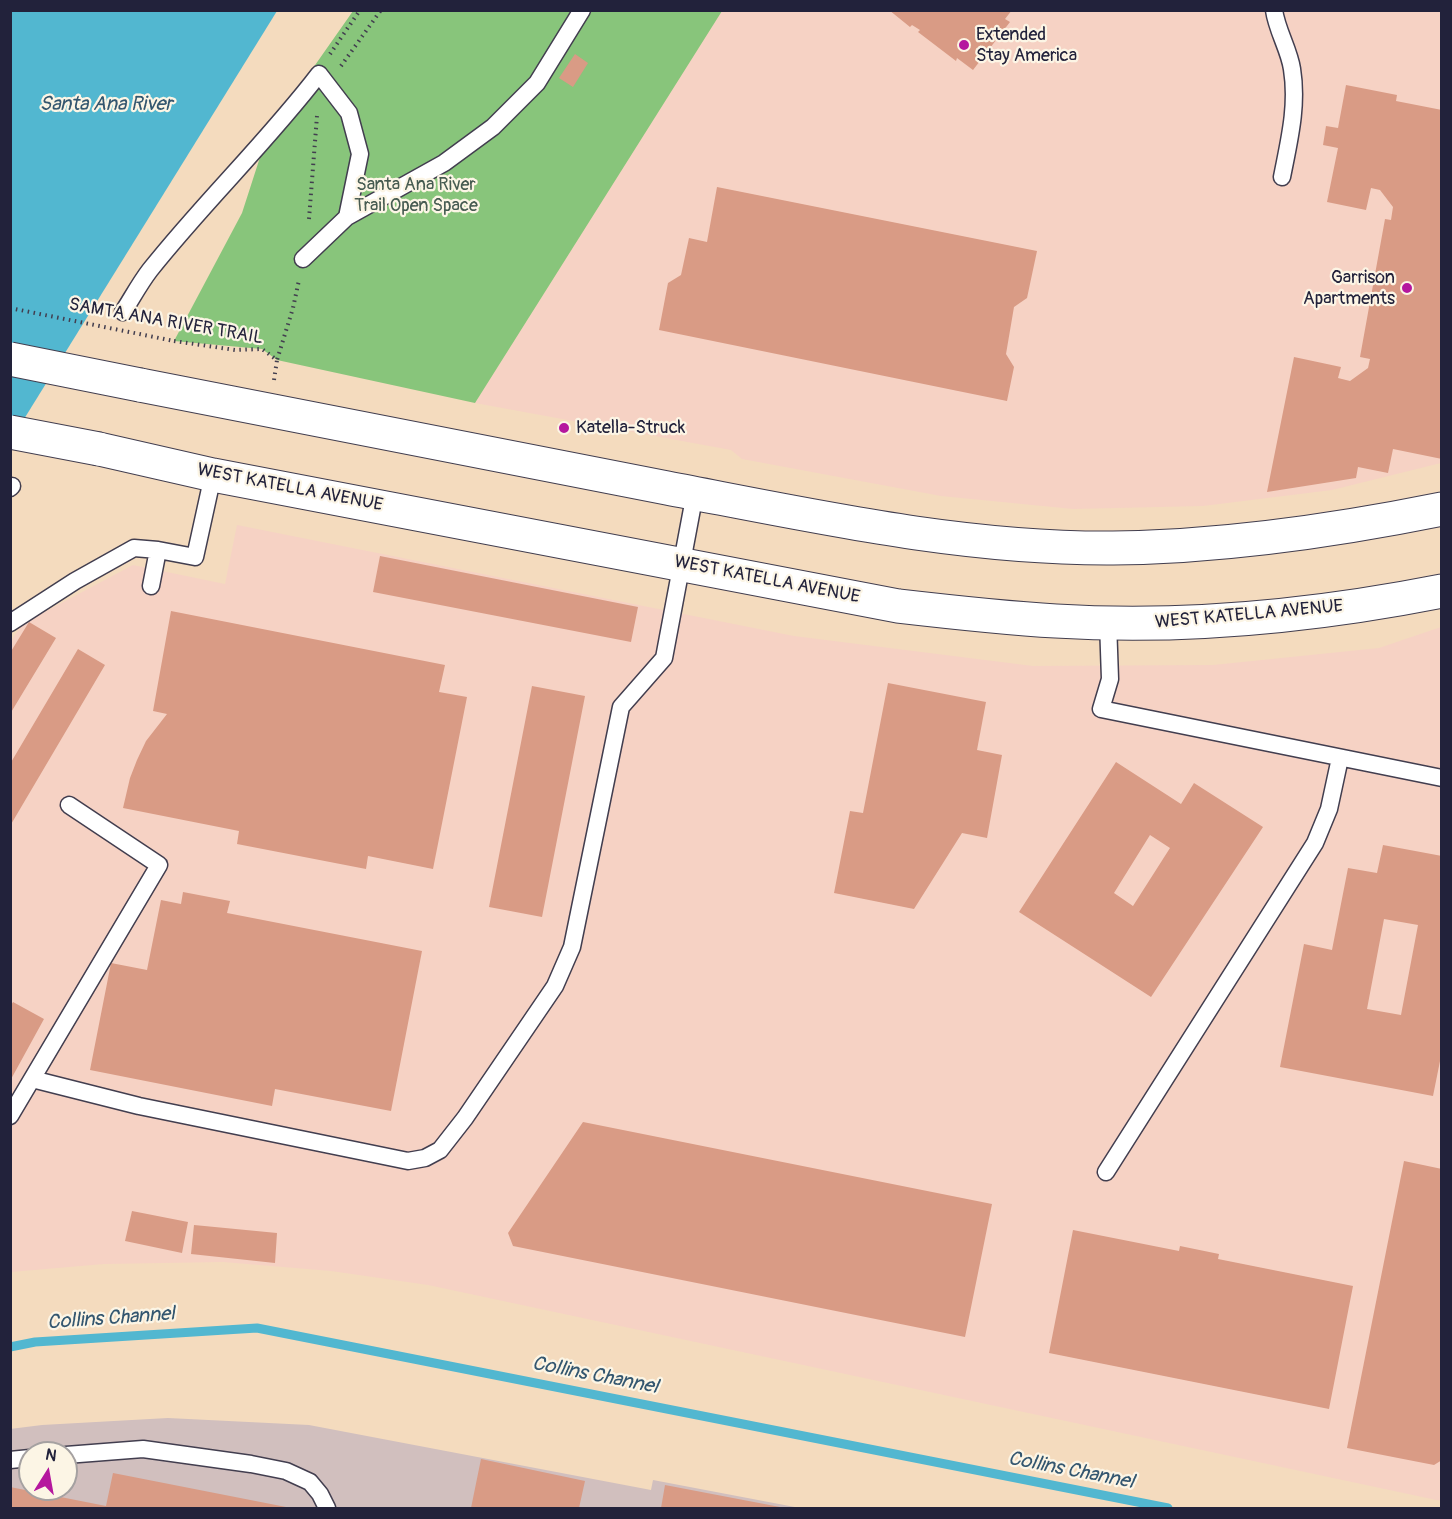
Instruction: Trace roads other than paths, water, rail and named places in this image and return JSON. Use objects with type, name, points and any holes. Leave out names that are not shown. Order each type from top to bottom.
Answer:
[{"type":"main road","points":[[10,359],[695,493],[897,530],[973,541],[1113,548],[1228,542],[1354,526],[1442,509]]},
{"type":"main road","name":"WEST KATELLA AVENUE","points":[[10,432],[99,449],[213,475],[898,606],[1058,621],[1151,623],[1251,618],[1356,606],[1442,591]]},
{"type":"lane","points":[[303,259],[347,217],[444,163],[493,128],[537,83],[582,10]]},
{"type":"lane","points":[[1274,10],[1292,68],[1294,90],[1292,127],[1282,177]]},
{"type":"lane","points":[[123,312],[149,271],[254,150],[288,115],[319,74],[350,113],[360,154],[347,217]]},
{"type":"lane","points":[[10,623],[75,581],[134,548],[195,557],[213,475]]},
{"type":"lane","points":[[32,1079],[139,1106],[408,1161],[425,1158],[440,1150],[465,1118],[555,987],[572,947],[621,707],[664,658],[695,493]]},
{"type":"lane","points":[[151,586],[158,550]]},
{"type":"lane","points":[[1108,622],[1110,679],[1101,709],[1442,778]]},
{"type":"lane","points":[[1106,1172],[1315,843],[1329,809],[1340,758]]},
{"type":"lane","points":[[10,1116],[159,865],[69,805]]},
{"type":"lane","points":[[78,1454],[143,1449],[286,1471],[310,1482],[320,1494],[327,1509]]},
{"type":"water","name":"Santa Ana River","points":[[11,11],[277,11],[11,440]]},
{"type":"waterway","name":"Collins Channel","points":[[10,1347],[35,1342],[257,1328],[1168,1508]]},
{"type":"place","name":"Extended Stay America","points":[[964,45]]},
{"type":"place","name":"Garrison Apartments","points":[[1407,288]]},
{"type":"place","name":"Katella-Struck","points":[[564,428]]},
{"type":"park label","name":"Santa Ana River Trail Open Space","points":[[416,195]]}]
